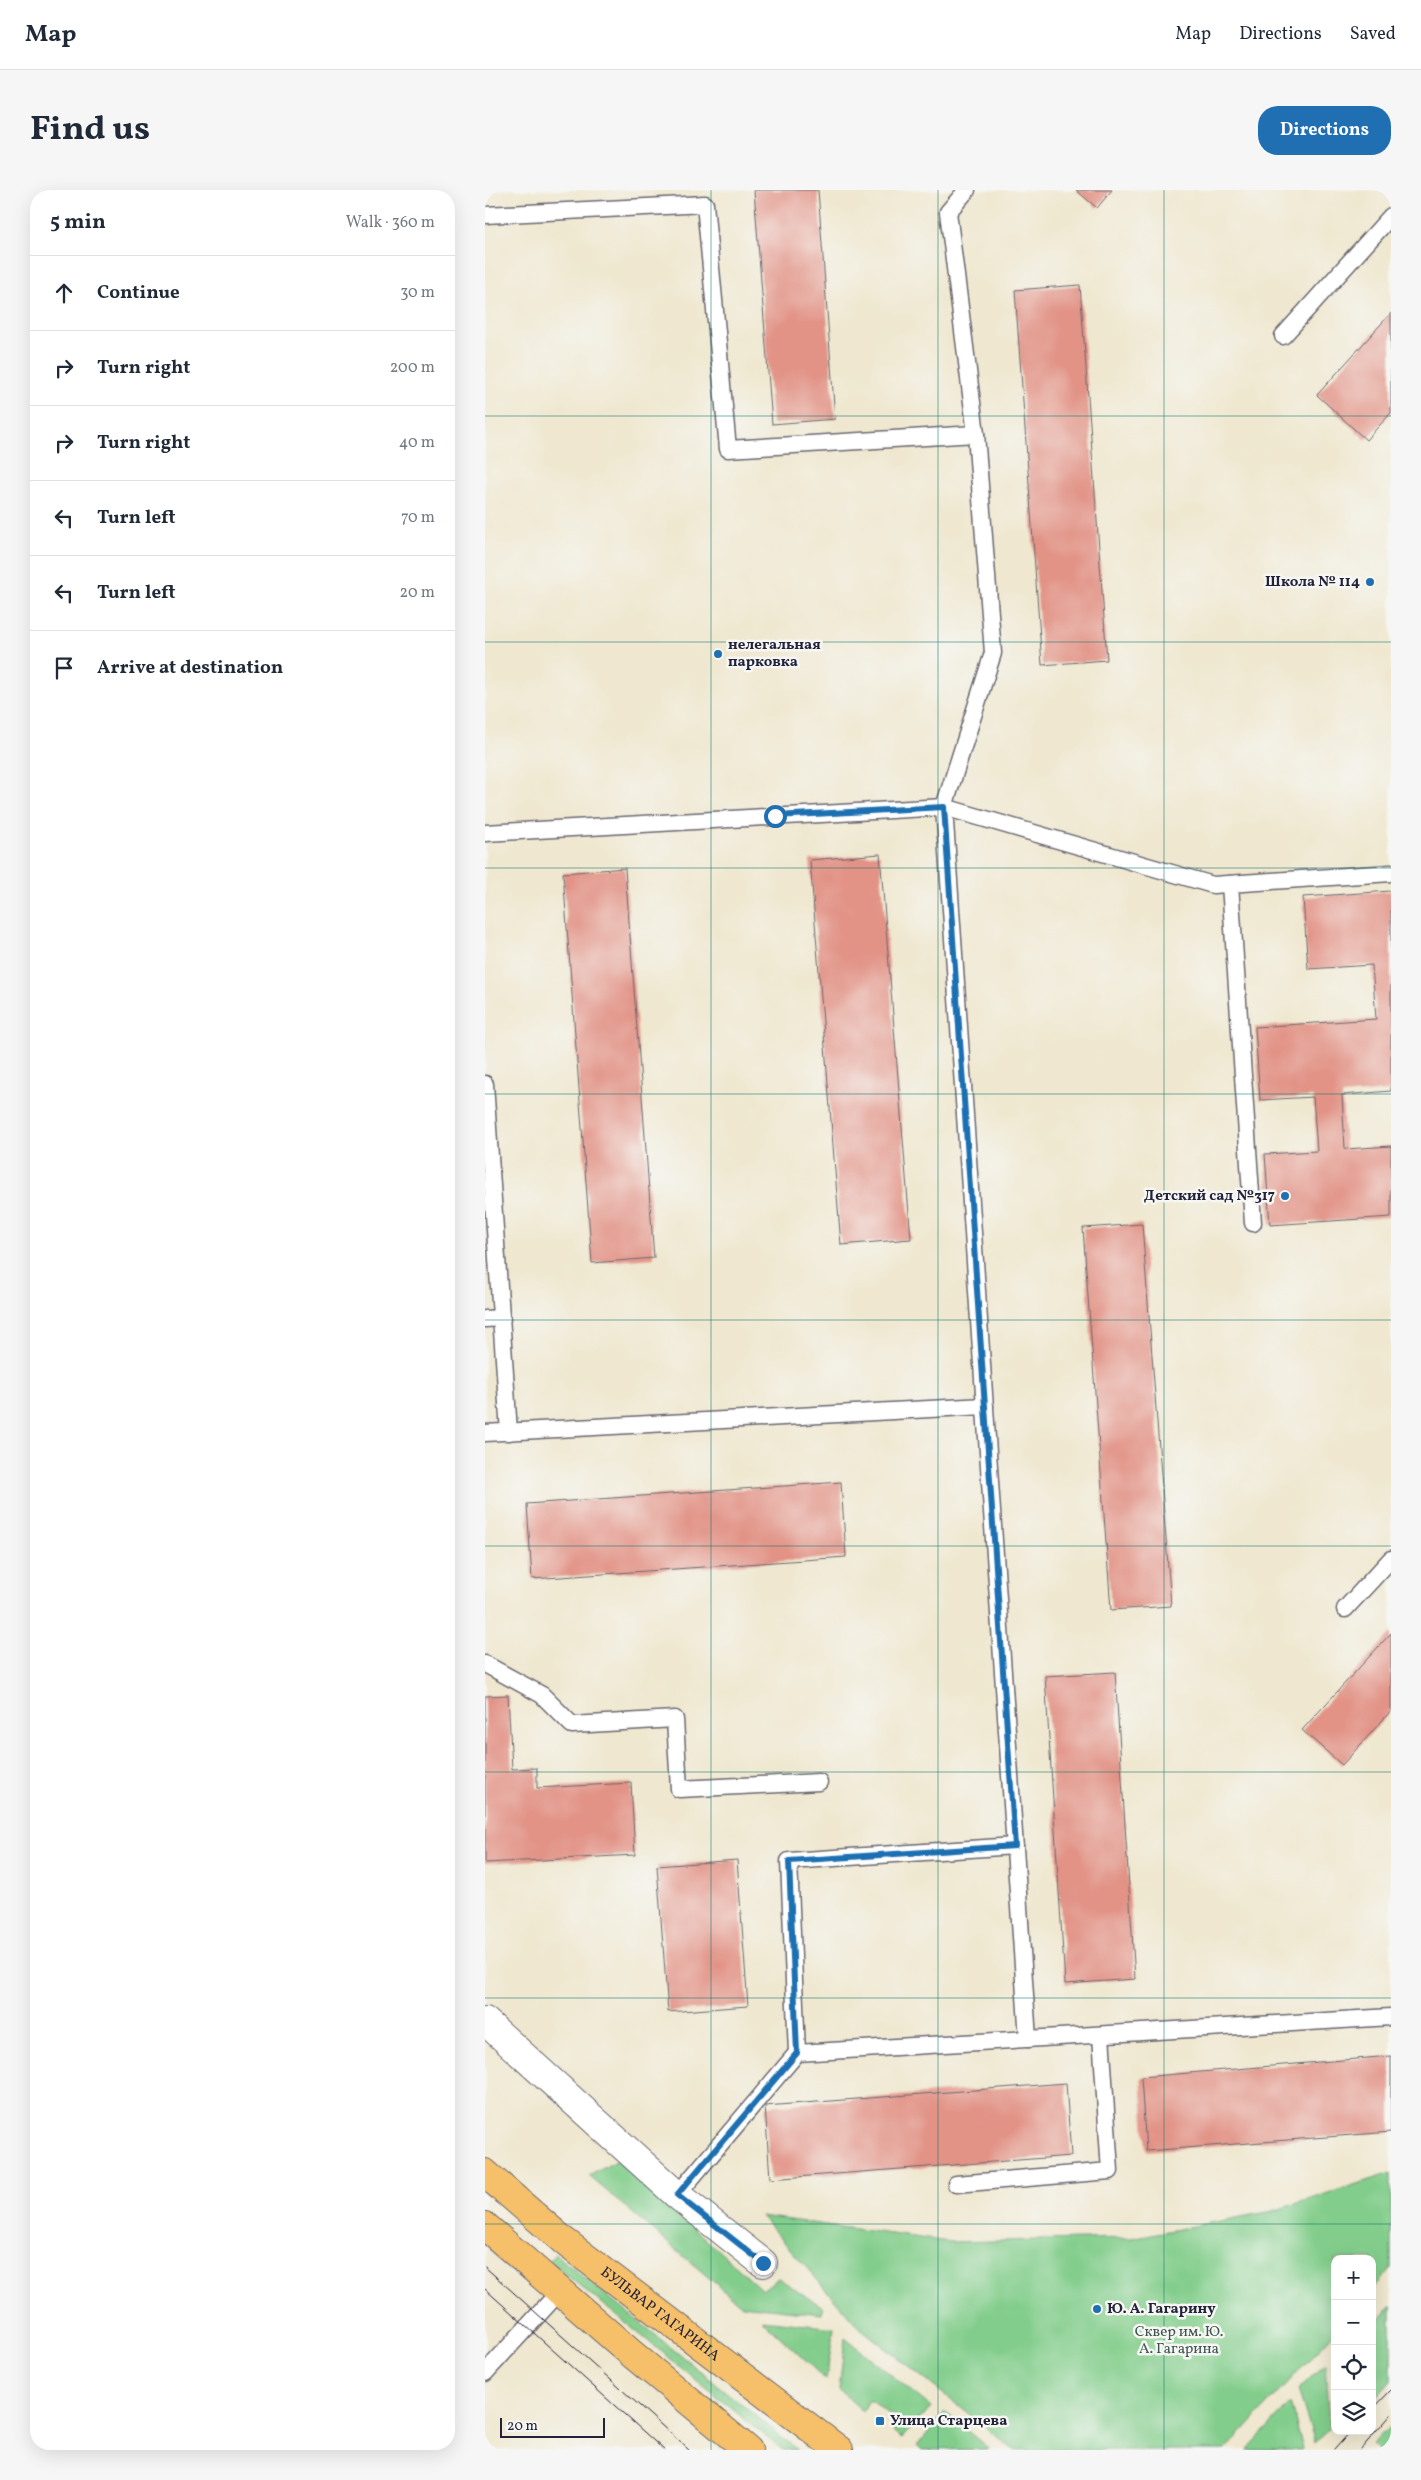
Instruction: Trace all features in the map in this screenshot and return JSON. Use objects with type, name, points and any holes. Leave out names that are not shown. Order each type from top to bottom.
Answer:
[{"type":"main road","name":"БУЛЬВАР ГАГАРИНА","points":[[485,2173],[565,2242],[839,2450]]},
{"type":"main road","points":[[485,2226],[561,2290],[632,2354],[748,2450]]},
{"type":"street","points":[[485,2021],[677,2195],[763,2263]]},
{"type":"lane","points":[[967,190],[948,212],[975,434],[993,653],[944,807],[1028,2039]]},
{"type":"lane","points":[[485,215],[704,197],[728,449],[975,434]]},
{"type":"lane","points":[[1283,336],[1391,216]]},
{"type":"lane","points":[[485,833],[944,807],[1213,885],[1391,873]]},
{"type":"lane","points":[[1230,884],[1253,1223]]},
{"type":"lane","points":[[485,1084],[509,1432]]},
{"type":"lane","points":[[485,1319],[502,1318]]},
{"type":"lane","points":[[485,1433],[985,1406]]},
{"type":"lane","points":[[1345,1609],[1391,1559]]},
{"type":"lane","points":[[485,1664],[542,1695],[572,1726],[675,1719],[679,1789],[819,1782]]},
{"type":"lane","points":[[677,2195],[797,2053],[789,1861],[1015,1846]]},
{"type":"lane","points":[[797,2053],[1391,2017]]},
{"type":"lane","points":[[956,2184],[1109,2171],[1101,2034]]},
{"type":"lane","points":[[485,2373],[561,2290]]},
{"type":"green space","points":[[618,2160],[762,2290],[778,2278],[823,2307],[822,2314],[741,2305],[589,2176]]},
{"type":"green space","name":"Сквер им. Ю. А. Гагарина","points":[[1391,2173],[1391,2269],[1376,2286],[1376,2255],[1331,2255],[1331,2336],[1225,2450],[1014,2450],[859,2327],[761,2216],[949,2242],[1131,2238],[1273,2211]]},
{"type":"green space","points":[[555,2254],[798,2450],[783,2450],[549,2261]]},
{"type":"green space","points":[[1391,2306],[1391,2381],[1376,2398],[1376,2345],[1376,2324]]},
{"type":"green space","points":[[762,2320],[834,2328],[826,2380]]},
{"type":"green space","points":[[845,2338],[931,2407],[903,2438],[893,2431],[898,2420],[869,2400],[863,2411],[839,2390]]},
{"type":"green space","points":[[1325,2363],[1329,2429],[1315,2442],[1298,2390]]},
{"type":"green space","points":[[1290,2403],[1302,2450],[1247,2450]]},
{"type":"green space","points":[[945,2412],[989,2449],[921,2450],[917,2446]]},
{"type":"green space","points":[[1391,2425],[1391,2450],[1378,2450],[1372,2444]]},
{"type":"building","points":[[754,190],[818,190],[835,419],[772,424]]},
{"type":"building","points":[[1076,190],[1112,190],[1097,208]]},
{"type":"building","points":[[1080,285],[1107,660],[1042,665],[1015,290]]},
{"type":"building","points":[[1391,313],[1391,413],[1366,440],[1317,395]]},
{"type":"building","points":[[880,854],[911,1239],[841,1245],[810,860]]},
{"type":"building","points":[[625,868],[654,1258],[592,1263],[563,873]]},
{"type":"building","points":[[1391,891],[1391,1091],[1342,1095],[1345,1149],[1391,1146],[1391,1217],[1270,1225],[1265,1154],[1317,1151],[1313,1097],[1260,1100],[1255,1027],[1376,1019],[1372,965],[1308,969],[1303,897]]},
{"type":"building","points":[[1142,1224],[1171,1606],[1111,1610],[1083,1228]]},
{"type":"building","points":[[841,1482],[846,1557],[532,1579],[527,1504]]},
{"type":"building","points":[[1391,1633],[1391,1711],[1342,1765],[1302,1730]]},
{"type":"building","points":[[1115,1672],[1135,1979],[1065,1984],[1045,1676]]},
{"type":"building","points":[[508,1695],[512,1769],[537,1768],[537,1788],[631,1783],[635,1855],[485,1863],[485,1696]]},
{"type":"building","points":[[737,1860],[748,2006],[668,2012],[657,1866]]},
{"type":"building","points":[[1391,2056],[1391,2132],[1146,2151],[1141,2077]]},
{"type":"building","points":[[1066,2083],[1071,2156],[770,2179],[765,2106]]},
{"type":"tram line","points":[[485,2267],[689,2450]]},
{"type":"tram line","points":[[485,2289],[664,2450]]},
{"type":"tram line","points":[[1376,2406],[1391,2390]]},
{"type":"tram line","points":[[1360,2450],[1391,2415]]},
{"type":"tram line","points":[[1334,2450],[1347,2435]]},
{"type":"place","name":"Школа № 114","points":[[1370,582]]},
{"type":"place","name":"нелегальная парковка","points":[[718,654]]},
{"type":"place","name":"Детский сад №317","points":[[1285,1196]]},
{"type":"place","name":"Ю. А. Гагарину","points":[[1097,2309]]},
{"type":"place","name":"Улица Старцева","points":[[880,2421]]},
{"type":"route","points":[[763,2263],[677,2195],[797,2053],[789,1861],[1015,1846],[944,807],[775,816]]}]
